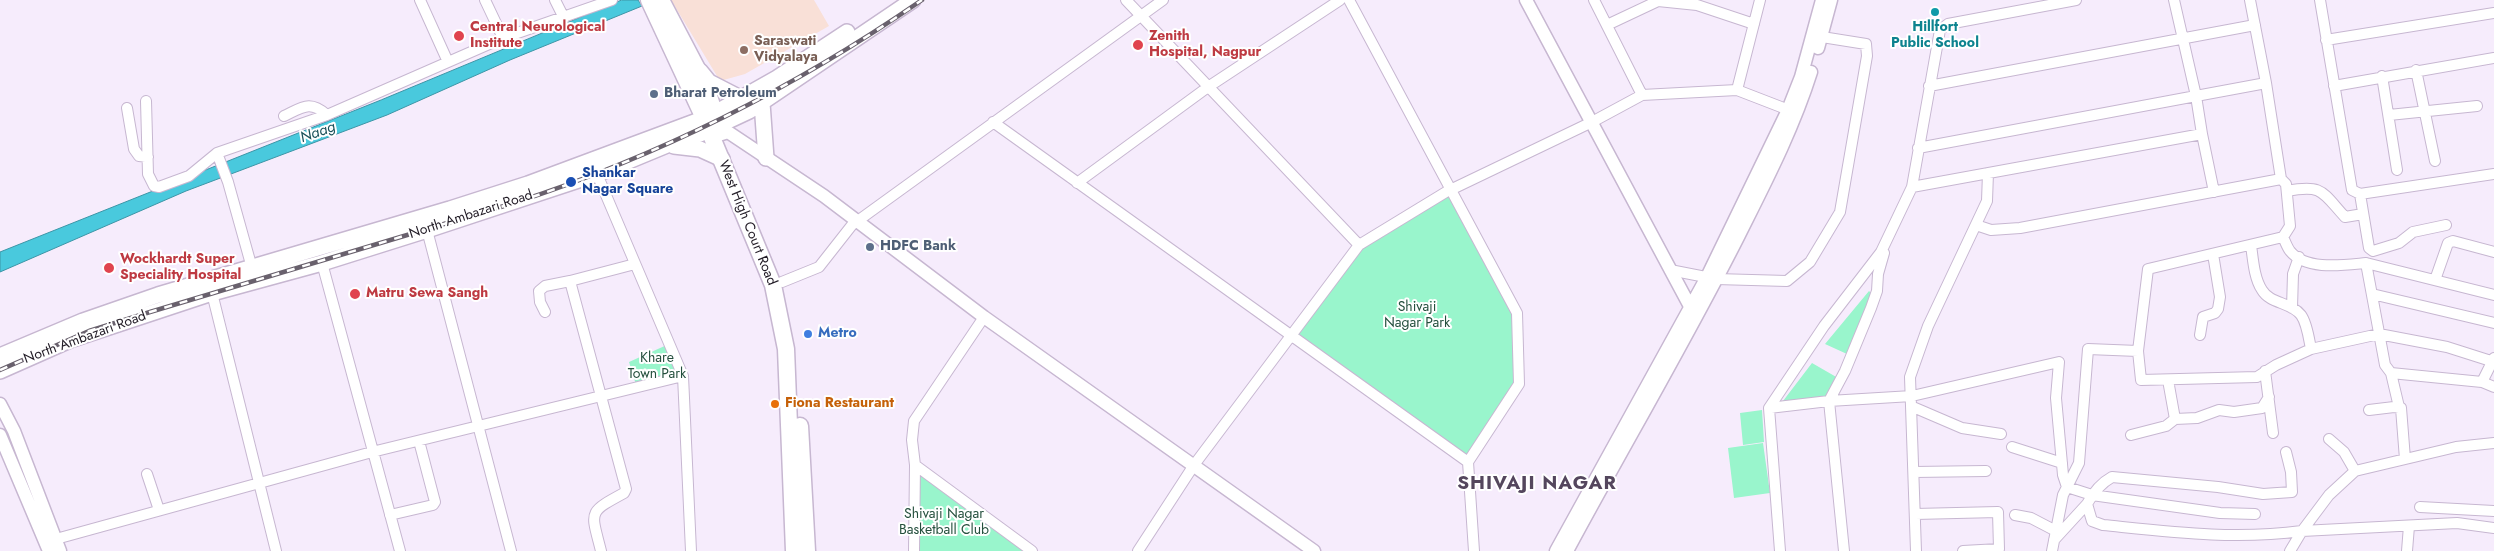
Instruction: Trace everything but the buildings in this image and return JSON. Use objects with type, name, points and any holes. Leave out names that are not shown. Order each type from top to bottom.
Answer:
[{"type":"main road","name":"West High Court Road","points":[[649,0],[713,126],[782,282],[795,346],[807,551]]},
{"type":"main road","name":"West High Court Road","points":[[662,0],[705,84],[722,159],[773,285],[786,348],[794,551]]},
{"type":"main road","name":"North Ambazari Road","points":[[0,356],[93,317],[158,295],[528,184],[713,126],[742,98],[896,0]]},
{"type":"main road","name":"North Ambazari Road","points":[[0,371],[70,340],[212,293],[322,263],[596,174],[713,126],[762,103],[913,0]]},
{"type":"main road","points":[[695,63],[709,82],[742,98]]},
{"type":"main road","points":[[762,103],[766,158]]},
{"type":"main road","points":[[667,145],[700,149],[722,159]]},
{"type":"street","points":[[420,0],[448,62]]},
{"type":"street","points":[[485,0],[503,38]]},
{"type":"street","points":[[555,0],[564,18]]},
{"type":"street","points":[[146,101],[148,174],[154,186],[159,187],[189,176],[218,156],[327,115],[503,38],[612,0]]},
{"type":"street","points":[[1126,0],[1359,245]]},
{"type":"street","points":[[782,282],[819,267],[856,222],[1163,0]]},
{"type":"street","points":[[1077,183],[1208,86],[1340,0]]},
{"type":"street","points":[[1349,0],[1517,313],[1519,384],[1468,462],[1474,551]]},
{"type":"street","points":[[1526,0],[1693,312]]},
{"type":"street","points":[[1594,0],[1642,95]]},
{"type":"street","points":[[1737,90],[1760,0]]},
{"type":"street","points":[[1793,112],[1800,77],[1822,0]]},
{"type":"street","points":[[1556,551],[1712,278],[1793,112],[1822,37],[1831,0]]},
{"type":"street","points":[[1780,551],[1769,408],[1824,326],[1881,252],[1912,187],[1940,30],[1944,26],[2076,0]]},
{"type":"street","points":[[2174,0],[2196,96],[2214,192]]},
{"type":"street","points":[[2250,0],[2266,83],[2281,179],[2286,184],[2290,226],[2283,237],[2148,269],[2138,351],[2141,380],[2257,376],[2312,349],[2379,334],[2447,347],[2493,360],[2482,382]]},
{"type":"street","points":[[2320,0],[2352,190],[2360,194],[2494,174]]},
{"type":"street","points":[[1607,25],[1658,1],[1698,3],[1754,24]]},
{"type":"street","points":[[2326,40],[2494,13]]},
{"type":"street","points":[[1929,86],[2255,26]]},
{"type":"street","points":[[1670,270],[1712,278],[1787,281],[1810,262],[1840,212],[1867,56],[1866,44],[1822,37]]},
{"type":"street","points":[[2334,86],[2416,70],[2494,58]]},
{"type":"street","points":[[2416,70],[2435,161]]},
{"type":"street","points":[[2382,76],[2390,115],[2396,170]]},
{"type":"street","points":[[1918,148],[2266,83]]},
{"type":"street","points":[[1138,551],[1194,465],[1359,245],[1451,190],[1592,122],[1642,95],[1737,90],[1793,112]]},
{"type":"street","points":[[284,116],[310,105],[318,107],[327,115]]},
{"type":"street","points":[[2390,115],[2477,106]]},
{"type":"street","points":[[127,108],[134,149],[139,156],[148,157]]},
{"type":"street","points":[[993,122],[1468,462]]},
{"type":"street","points":[[713,126],[728,132],[824,196],[984,317],[1314,551]]},
{"type":"street","points":[[1912,187],[2202,134]]},
{"type":"street","points":[[218,156],[228,182],[252,268]]},
{"type":"street","points":[[1916,551],[1913,407],[1910,377],[1928,326],[1987,201],[1988,173]]},
{"type":"street","points":[[596,174],[683,376],[691,551]]},
{"type":"street","points":[[1976,225],[1991,230],[2020,228],[2281,179]]},
{"type":"street","points":[[2287,192],[2313,188],[2320,191],[2345,217],[2363,214]]},
{"type":"street","points":[[2360,194],[2369,248],[2373,251],[2399,243],[2413,232],[2446,225]]},
{"type":"street","points":[[427,230],[477,427],[511,551]]},
{"type":"street","points":[[1844,551],[1828,401],[1845,371],[1871,308],[1877,291],[1878,274],[1890,233]]},
{"type":"street","points":[[2283,237],[2291,252],[2307,262],[2338,266],[2366,263],[2494,294]]},
{"type":"street","points":[[2435,280],[2448,243],[2452,242],[2494,252]]},
{"type":"street","points":[[2251,244],[2257,280],[2262,290],[2268,298],[2292,308],[2301,315],[2312,349]]},
{"type":"street","points":[[2200,335],[2203,317],[2215,313],[2219,304],[2213,254]]},
{"type":"street","points":[[2292,308],[2293,274],[2299,257]]},
{"type":"street","points":[[322,263],[400,551]]},
{"type":"street","points":[[2366,263],[2385,365],[2391,373],[2398,407],[2401,410],[2405,459]]},
{"type":"street","points":[[545,312],[540,302],[539,291],[545,286],[635,264]]},
{"type":"street","points":[[570,281],[626,490],[596,511],[594,522],[601,551]]},
{"type":"street","points":[[212,293],[276,551]]},
{"type":"street","points":[[2372,294],[2494,323]]},
{"type":"street","points":[[1567,551],[1693,312]]},
{"type":"street","points":[[914,551],[915,465],[912,440],[914,421],[984,317]]},
{"type":"street","points":[[2052,551],[2063,495],[2079,462],[2088,349],[2138,351]]},
{"type":"street","points":[[1769,408],[1828,401],[1912,396],[2059,362],[2056,398],[2062,464],[2067,487],[2090,500],[2220,513],[2255,514]]},
{"type":"street","points":[[2265,371],[2274,433]]},
{"type":"street","points":[[2391,373],[2482,382],[2494,387]]},
{"type":"street","points":[[0,404],[14,432],[58,545],[159,510],[372,452],[683,376]]},
{"type":"street","points":[[2168,380],[2175,419]]},
{"type":"street","points":[[2131,435],[2166,426],[2175,419],[2197,418],[2219,410],[2234,412],[2262,408],[2269,398]]},
{"type":"street","points":[[1913,407],[1962,428],[2001,434]]},
{"type":"street","points":[[2369,410],[2398,407]]},
{"type":"street","points":[[0,435],[49,551]]},
{"type":"street","points":[[2329,439],[2344,452],[2355,471]]},
{"type":"street","points":[[390,515],[432,505],[435,502],[419,441]]},
{"type":"street","points":[[2290,551],[2302,531],[2329,495],[2355,471],[2456,447],[2494,443]]},
{"type":"street","points":[[2012,447],[2062,464]]},
{"type":"street","points":[[2055,536],[2106,481],[2120,476],[2263,494],[2292,492],[2293,486],[2286,452]]},
{"type":"street","points":[[915,465],[1032,551]]},
{"type":"street","points":[[1914,472],[1986,471]]},
{"type":"street","points":[[147,474],[159,510]]},
{"type":"street","points":[[2090,500],[2092,521],[2102,525],[2215,536],[2262,536],[2302,531],[2457,523],[2494,528]]},
{"type":"street","points":[[2420,507],[2494,511]]},
{"type":"street","points":[[1915,514],[1998,512],[1999,549],[1963,551]]},
{"type":"street","points":[[2015,515],[2031,518],[2055,536]]},
{"type":"street","points":[[2407,551],[2409,526]]},
{"type":"shaded area","name":"Saraswati Vidyalaya","points":[[671,0],[814,0],[829,26],[745,74],[720,81]]},
{"type":"green space","name":"Shivaji Nagar Park","points":[[1451,190],[1517,313],[1519,384],[1468,462],[1292,336],[1359,245]]},
{"type":"green space","points":[[1869,291],[1872,294],[1847,354],[1825,344]]},
{"type":"green space","name":"Khare Town Park","points":[[669,344],[683,376],[637,388],[629,362]]},
{"type":"green space","points":[[1812,363],[1838,378],[1827,399],[1783,401]]},
{"type":"green space","points":[[1762,410],[1764,442],[1743,445],[1740,413]]},
{"type":"green space","points":[[1763,443],[1770,493],[1734,498],[1728,448]]},
{"type":"green space","name":"Shivaji Nagar Basketball Club","points":[[918,470],[1032,551],[915,551]]},
{"type":"water","name":"Naag","points":[[622,0],[638,0],[642,6],[510,60],[387,115],[186,191],[0,272],[0,252],[381,100]]},
{"type":"railway","points":[[0,370],[89,331],[514,203],[621,164],[674,141],[776,90],[874,32],[922,0]]},
{"type":"place","name":"Hillfort Public School","points":[[1935,12]]},
{"type":"place","name":"Central Neurological Institute","points":[[459,36]]},
{"type":"place","name":"Zenith Hospital, Nagpur","points":[[1138,45]]},
{"type":"place","name":"Saraswati Vidyalaya","points":[[744,50]]},
{"type":"place","name":"Bharat Petroleum","points":[[654,94]]},
{"type":"place","name":"Shankar Nagar Square","points":[[571,182]]},
{"type":"place","name":"HDFC Bank","points":[[870,247]]},
{"type":"place","name":"Wockhardt Super Speciality Hospital","points":[[109,268]]},
{"type":"place","name":"Matru Sewa Sangh","points":[[355,294]]},
{"type":"place","name":"Metro","points":[[808,334]]},
{"type":"place","name":"Fiona Restaurant","points":[[775,404]]},
{"type":"district","name":"SHIVAJI NAGAR","points":[[1537,484]]}]
